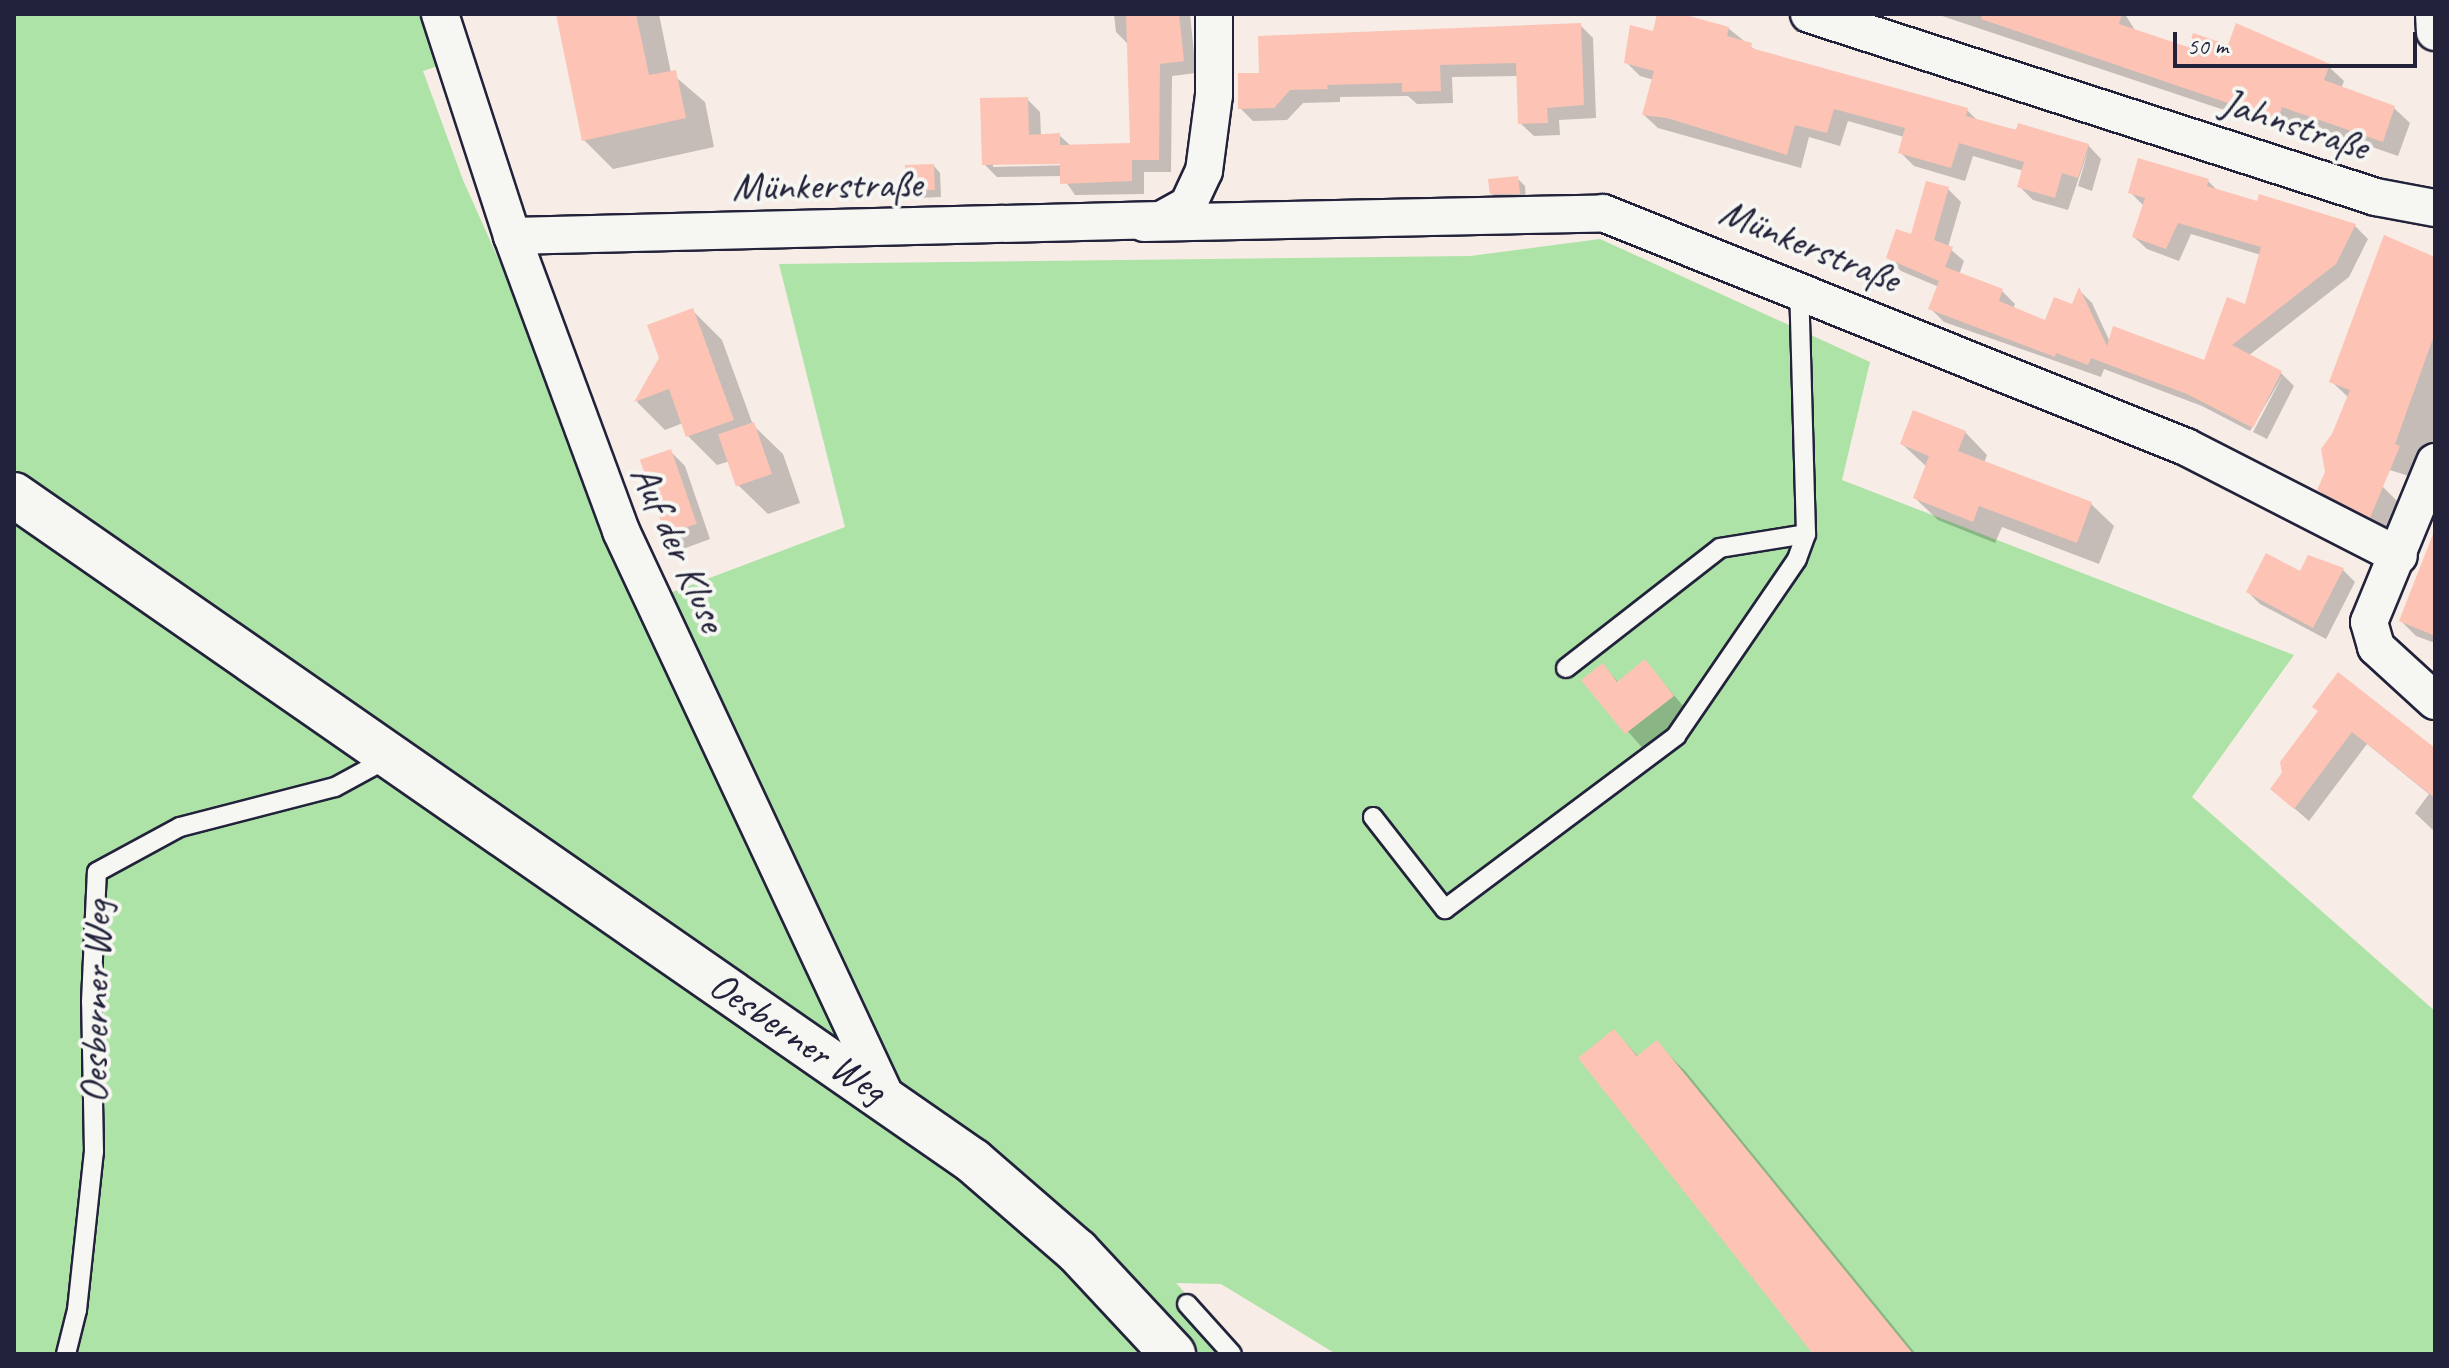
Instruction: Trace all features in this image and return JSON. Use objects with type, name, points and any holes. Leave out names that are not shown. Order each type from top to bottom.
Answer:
[{"type":"street","name":"Auf der Kluse","points":[[440,14],[512,236],[581,432],[651,600],[886,1097]]},
{"type":"street","points":[[1152,221],[1188,205],[1204,171],[1214,95],[1214,14]]},
{"type":"street","name":"Jahnstraße","points":[[1809,14],[2376,197],[2435,208]]},
{"type":"street","points":[[2434,14],[2435,32]]},
{"type":"street","name":"Münkerstraße","points":[[512,236],[1587,210],[1633,222],[2186,447],[2399,556]]},
{"type":"street","points":[[2435,462],[2399,556],[2372,613],[2370,633],[2394,666],[2435,701]]},
{"type":"street","name":"Oesberner Weg","points":[[14,495],[886,1097],[973,1161],[1077,1251],[1173,1354]]},
{"type":"lane","points":[[1373,817],[1445,909],[1676,736],[1797,559],[1806,534],[1799,289]]},
{"type":"lane","points":[[1566,668],[1720,548],[1806,534]]},
{"type":"lane","name":"Oesberner Weg","points":[[66,1354],[77,1310],[94,1152],[91,1002],[97,872],[180,827],[335,787],[393,755]]},
{"type":"lane","points":[[1187,1304],[1232,1354]]},
{"type":"green space","points":[[14,14],[433,14],[444,64],[423,71],[463,180],[651,600],[845,527],[779,264],[1470,256],[1600,239],[1870,362],[1842,480],[2294,655],[2192,797],[2435,1011],[2435,1354],[1336,1354],[1221,1284],[1176,1283],[1240,1354],[14,1354]]},
{"type":"building","points":[[556,14],[636,14],[649,75],[676,70],[686,118],[582,141]]},
{"type":"building","points":[[1126,14],[1179,14],[1184,61],[1160,64],[1159,160],[1132,160],[1132,181],[1060,184],[1060,164],[982,165],[980,98],[1028,97],[1029,135],[1060,133],[1060,145],[1130,143]]},
{"type":"building","points":[[1657,14],[1682,14],[1729,27],[1727,36],[1752,43],[1751,48],[1968,108],[1966,116],[2016,130],[2018,123],[2089,144],[2078,178],[2062,173],[2055,198],[2017,187],[2024,162],[1959,143],[1951,168],[1898,153],[1905,128],[1834,109],[1827,133],[1795,125],[1787,155],[1667,118],[1642,115],[1654,71],[1624,63],[1630,25],[1653,31]]},
{"type":"building","points":[[1982,14],[2122,14],[2119,24],[2188,47],[2193,33],[2228,45],[2236,23],[2330,64],[2324,80],[2395,106],[2383,142],[2282,107],[2278,120],[1981,19]]},
{"type":"building","points":[[1581,23],[1584,105],[1547,108],[1548,123],[1518,124],[1516,63],[1440,65],[1441,91],[1402,92],[1402,83],[1327,85],[1328,89],[1290,90],[1274,108],[1238,109],[1238,73],[1259,73],[1258,36]]},
{"type":"building","points":[[2138,158],[2209,179],[2207,186],[2257,201],[2259,194],[2356,224],[2336,264],[2232,345],[2282,371],[2253,428],[2187,394],[2091,358],[2088,365],[2056,353],[2055,357],[1928,309],[1939,281],[1886,258],[1896,229],[1911,234],[1926,181],[1949,187],[1934,240],[1953,247],[1945,267],[2003,289],[1999,301],[2045,320],[2054,297],[2072,304],[2079,287],[2107,346],[2113,326],[2204,360],[2227,297],[2245,304],[2261,247],[2178,223],[2166,249],[2132,237],[2145,198],[2128,193]]},
{"type":"building","points":[[934,164],[935,190],[906,191],[905,165]]},
{"type":"building","points":[[1518,176],[1520,194],[1490,194],[1488,179]]},
{"type":"building","points":[[2384,235],[2435,257],[2435,333],[2395,444],[2400,446],[2370,518],[2317,490],[2325,472],[2321,449],[2332,434],[2350,390],[2329,382]]},
{"type":"building","points":[[693,308],[734,420],[686,437],[669,389],[634,402],[659,358],[647,325]]},
{"type":"building","points":[[1913,410],[1966,431],[1958,451],[2092,502],[2077,543],[1979,506],[1973,522],[1913,498],[1929,456],[1900,444]]},
{"type":"building","points":[[754,422],[772,474],[736,486],[718,434]]},
{"type":"building","points":[[671,449],[697,524],[666,534],[640,460]]},
{"type":"building","points":[[2435,535],[2435,636],[2399,621]]},
{"type":"building","points":[[2266,553],[2300,571],[2308,555],[2344,568],[2313,628],[2246,592]]},
{"type":"building","points":[[1645,659],[1674,696],[1625,734],[1581,680],[1603,663],[1617,682]]},
{"type":"building","points":[[2338,672],[2435,748],[2435,798],[2352,732],[2294,809],[2270,789],[2282,773],[2280,762],[2318,711],[2312,707]]},
{"type":"building","points":[[1614,1029],[1637,1056],[1657,1040],[1913,1354],[1813,1354],[1578,1058]]}]
